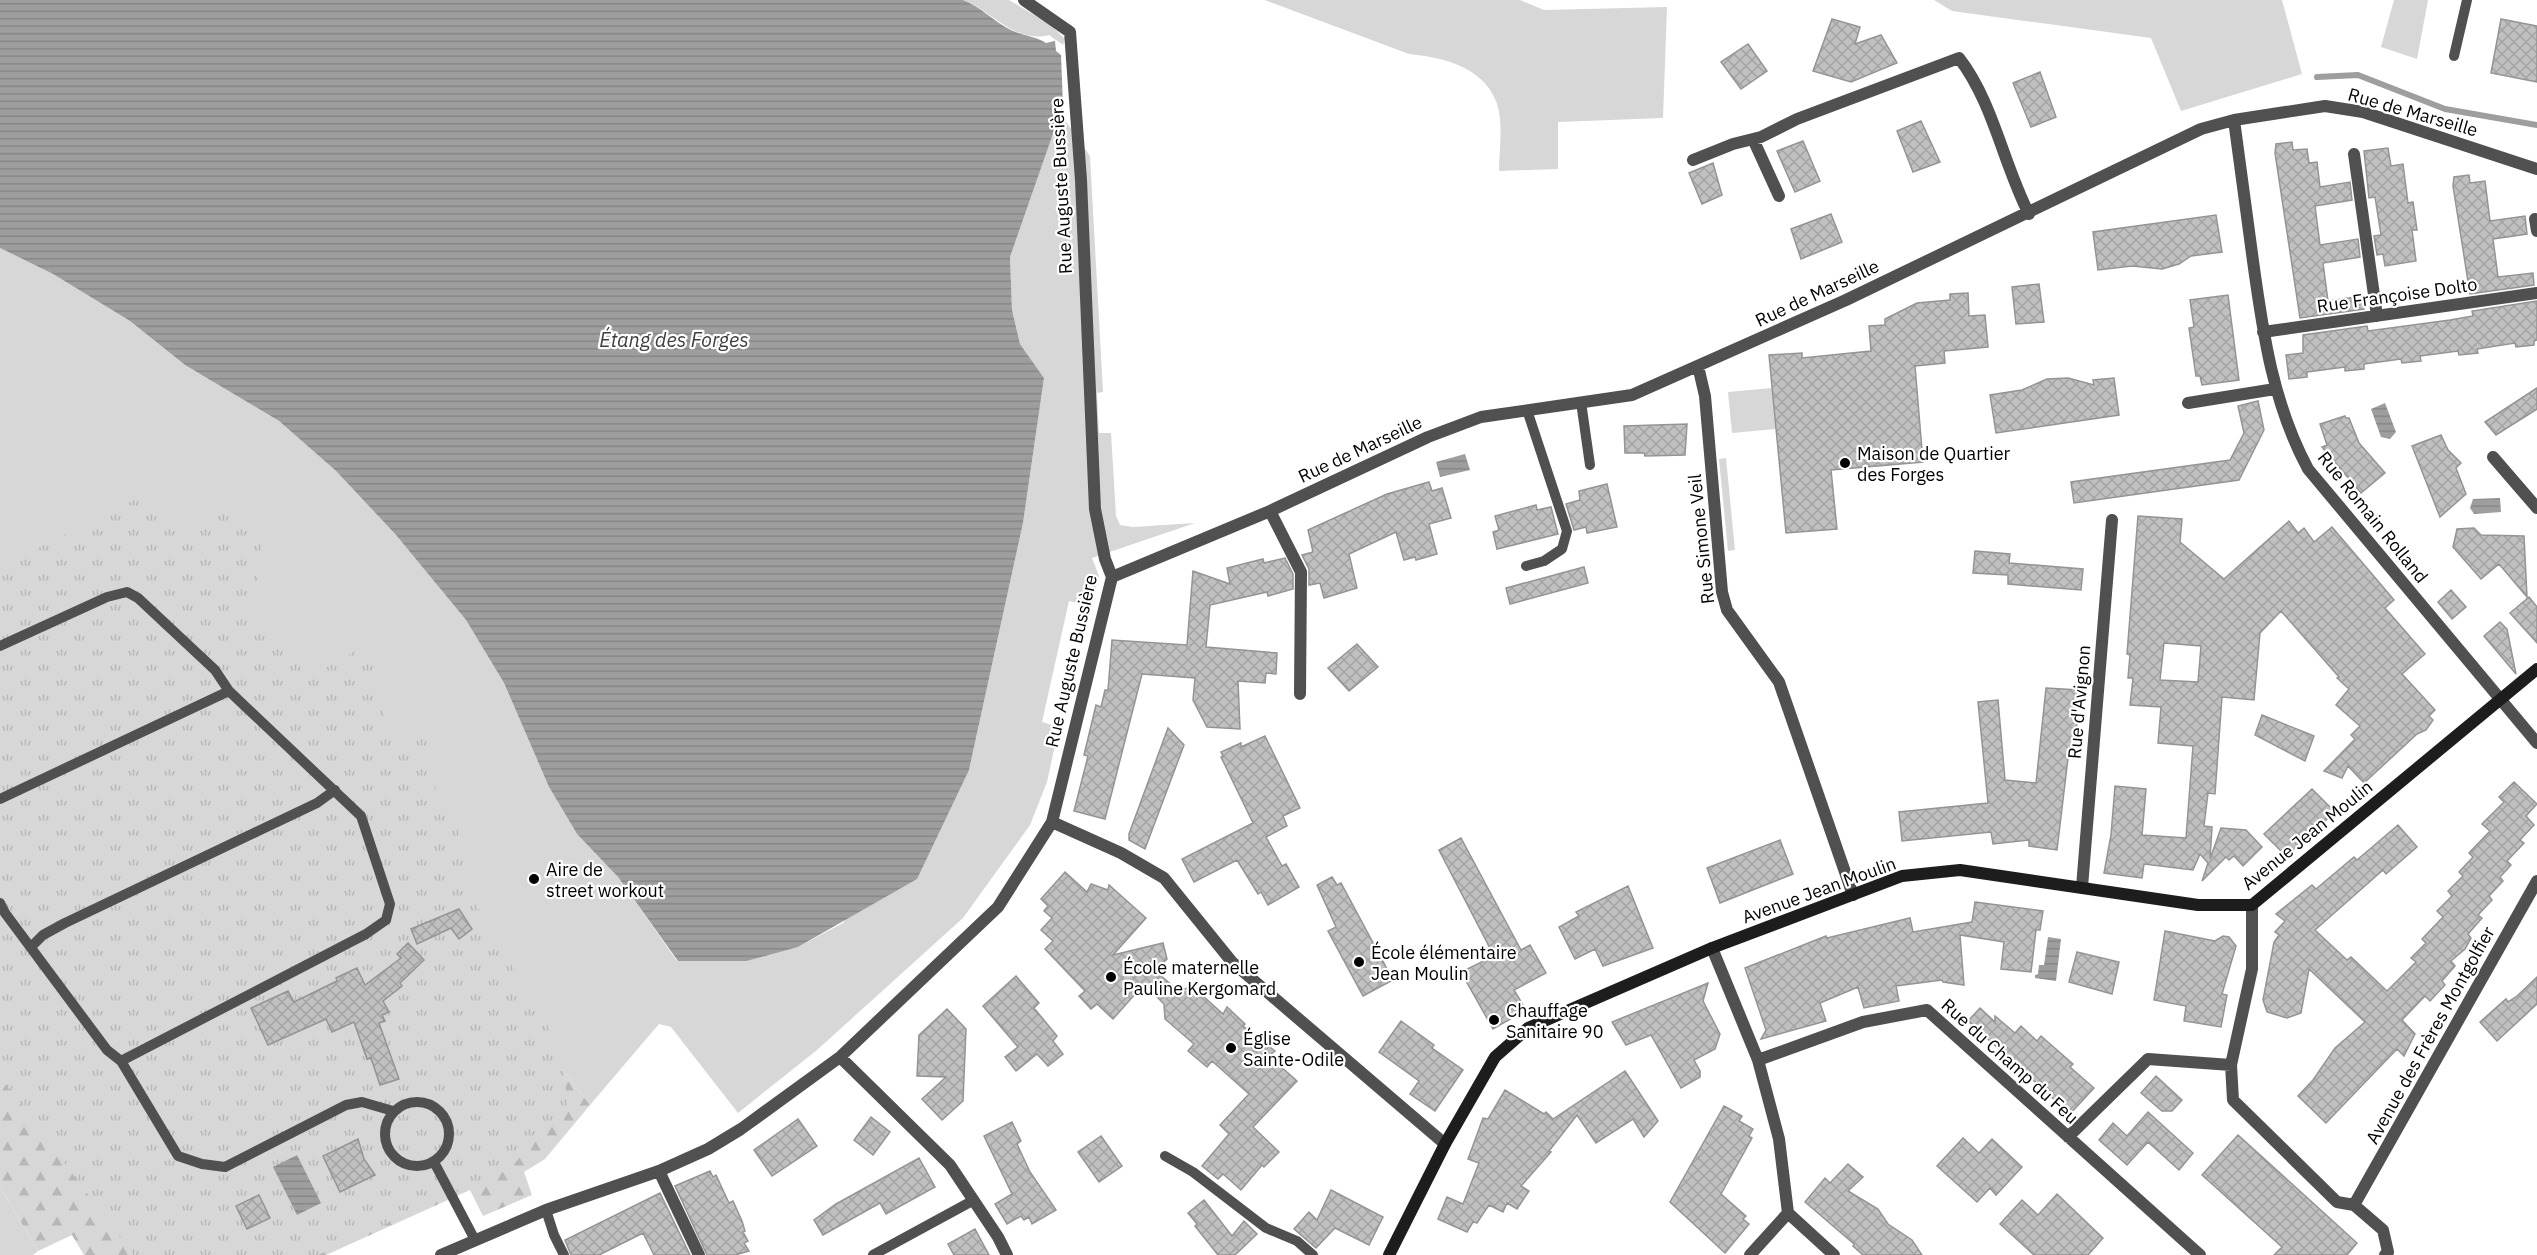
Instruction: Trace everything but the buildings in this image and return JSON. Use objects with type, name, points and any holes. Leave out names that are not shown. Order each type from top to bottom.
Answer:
[{"type":"main road","name":"Avenue Jean Moulin","points":[[1389,1255],[1445,1144],[1495,1057],[1528,1028],[1712,948],[1902,876],[1960,870],[2082,886],[2198,905],[2252,905],[2537,669]]},
{"type":"street","name":"Rue Auguste Bussière","points":[[441,1255],[546,1210],[659,1172],[708,1149],[741,1130],[840,1057],[998,907],[1052,822],[1112,577],[1105,559],[1095,509],[1081,180],[1070,32],[1024,0]]},
{"type":"street","points":[[1693,160],[1733,144],[1753,139],[1797,119],[1959,58],[1972,75],[2010,175],[2028,214]]},
{"type":"street","name":"Rue de Marseille","points":[[1112,577],[1270,511],[1428,437],[1481,417],[1632,395],[1846,300],[2201,129],[2234,120],[2325,106],[2363,112],[2537,169]]},
{"type":"street","name":"Rue Romain Rolland","points":[[2234,120],[2263,333],[2275,389],[2293,440],[2308,469],[2537,743]]},
{"type":"street","points":[[1753,139],[1779,196]]},
{"type":"street","points":[[2354,154],[2377,316]]},
{"type":"street","name":"Rue Françoise Dolto","points":[[2263,333],[2537,293]]},
{"type":"street","name":"Rue Simone Veil","points":[[1698,366],[1705,396],[1722,592],[1727,610],[1779,682],[1853,895]]},
{"type":"street","points":[[2188,404],[2275,389]]},
{"type":"street","points":[[2493,457],[2537,508]]},
{"type":"street","points":[[1270,511],[1301,572],[1300,694]]},
{"type":"street","name":"Rue d'Avignon","points":[[2082,886],[2112,520]]},
{"type":"street","points":[[1052,822],[1122,853],[1164,878],[1232,962],[1445,1144]]},
{"type":"street","name":"Avenue des Frères Montgolfier","points":[[2355,1205],[2537,881]]},
{"type":"street","points":[[2252,905],[2252,969],[2231,1065],[2233,1100],[2337,1202],[2355,1205],[2383,1230],[2386,1253]]},
{"type":"street","points":[[1712,948],[1758,1060],[1779,1139],[1788,1213],[1834,1255]]},
{"type":"street","name":"Rue du Champ du Feu","points":[[1758,1060],[1863,1022],[1927,1010],[2200,1255]]},
{"type":"street","points":[[840,1057],[950,1165],[998,1237],[1007,1255]]},
{"type":"street","points":[[2068,1137],[2148,1059],[2231,1065]]},
{"type":"street","points":[[659,1172],[699,1255]]},
{"type":"street","points":[[1750,1255],[1788,1213]]},
{"type":"lane","points":[[2454,56],[2466,0]]},
{"type":"lane","points":[[1581,402],[1590,465]]},
{"type":"lane","points":[[1526,566],[1544,561],[1562,549],[1566,531],[1527,410]]},
{"type":"lane","points":[[0,646],[107,597],[127,592],[138,598],[215,670],[229,691],[361,816],[390,904],[386,920],[366,934],[121,1061]]},
{"type":"lane","points":[[0,799],[15,794],[229,691]]},
{"type":"lane","points":[[31,947],[44,935],[65,923],[317,802],[335,790]]},
{"type":"lane","points":[[0,903],[107,1050],[121,1061],[178,1156],[202,1164],[225,1167],[346,1105],[362,1102],[393,1111]]},
{"type":"lane","points":[[417,1100],[431,1104],[444,1115],[449,1129],[449,1141],[443,1154],[434,1162],[420,1166],[407,1165],[393,1157],[385,1142],[384,1130],[393,1111],[417,1100]]},
{"type":"lane","points":[[1165,1156],[1193,1172],[1266,1228],[1297,1241],[1313,1255]]},
{"type":"lane","points":[[434,1162],[475,1240]]},
{"type":"lane","points":[[873,1255],[974,1200]]},
{"type":"lane","points":[[546,1210],[554,1235],[564,1255]]},
{"type":"green space","points":[[963,0],[1009,0],[1051,25],[1065,39],[1063,45],[1049,35],[1036,37],[1014,31]]},
{"type":"green space","points":[[1265,0],[1520,0],[1544,10],[1667,7],[1663,118],[1558,122],[1558,169],[1499,171],[1498,109],[1490,89],[1481,79],[1447,61],[1409,54]]},
{"type":"green space","points":[[1934,0],[2282,0],[2302,74],[2181,111],[2151,38],[1952,11]]},
{"type":"green space","points":[[2394,0],[2428,0],[2417,59],[2381,47]]},
{"type":"green space","points":[[1060,113],[1090,156],[1103,392],[1097,393],[1099,433],[1111,433],[1116,516],[1120,525],[1133,527],[1195,523],[1092,558],[1099,576],[1090,606],[1069,601],[1042,722],[1059,727],[1047,782],[1030,825],[963,918],[817,1050],[738,1113],[671,1027],[659,1024],[590,1105],[539,1039],[0,998],[0,248],[53,274],[130,321],[185,365],[279,421],[336,471],[396,535],[466,620],[504,683],[549,787],[577,834],[618,877],[677,961],[747,961],[798,947],[843,923],[969,770],[1023,523],[1044,378],[1020,344],[1012,310],[1010,257]]},
{"type":"green space","points":[[1772,388],[1776,429],[1732,433],[1728,392]]},
{"type":"green space","points":[[1726,458],[1735,550],[1728,551],[1719,459]]},
{"type":"green space","points":[[142,496],[191,534],[220,506],[263,536],[252,617],[310,677],[364,646],[379,670],[374,692],[396,743],[431,733],[436,794],[458,829],[472,898],[563,1052],[567,1107],[511,1167],[318,1255],[133,1255],[0,1077],[0,567]]},
{"type":"green space","points":[[0,998],[539,1039],[590,1105],[545,1159],[524,1172],[532,1195],[483,1216],[470,1190],[326,1255],[84,1255],[72,1235],[38,1251],[0,1187]]},
{"type":"green space","points":[[0,1187],[38,1251],[33,1255],[0,1255]]},
{"type":"water","name":"Étang des Forges","points":[[0,0],[963,0],[1011,30],[1046,43],[1055,41],[1056,51],[1061,55],[1063,105],[1010,257],[1012,310],[1020,344],[1044,378],[1023,523],[969,770],[917,879],[798,947],[747,961],[678,961],[618,877],[577,834],[549,787],[504,683],[466,620],[396,535],[336,471],[279,421],[185,365],[130,321],[53,274],[0,248]]},
{"type":"water","points":[[2385,403],[2396,432],[2390,439],[2381,437],[2371,409]]},
{"type":"water","points":[[1465,454],[1470,470],[1440,477],[1436,462]]},
{"type":"water","points":[[2500,498],[2501,512],[2474,514],[2470,508],[2473,499]]},
{"type":"water","points":[[2048,937],[2061,939],[2056,981],[2035,978],[2039,965],[2044,965]]},
{"type":"water","points":[[297,1155],[321,1203],[297,1215],[273,1167]]},
{"type":"waterway","points":[[2317,77],[2358,75],[2445,109],[2537,125]]},
{"type":"place","name":"Maison de Quartier des Forges","points":[[1845,463]]},
{"type":"place","name":"Aire de street workout","points":[[534,879]]},
{"type":"place","name":"École élémentaire Jean Moulin","points":[[1359,962]]},
{"type":"place","name":"École maternelle Pauline Kergomard","points":[[1111,977]]},
{"type":"place","name":"Chauffage Sanitaire 90","points":[[1494,1020]]},
{"type":"place","name":"Église Sainte-Odile","points":[[1231,1048]]}]
